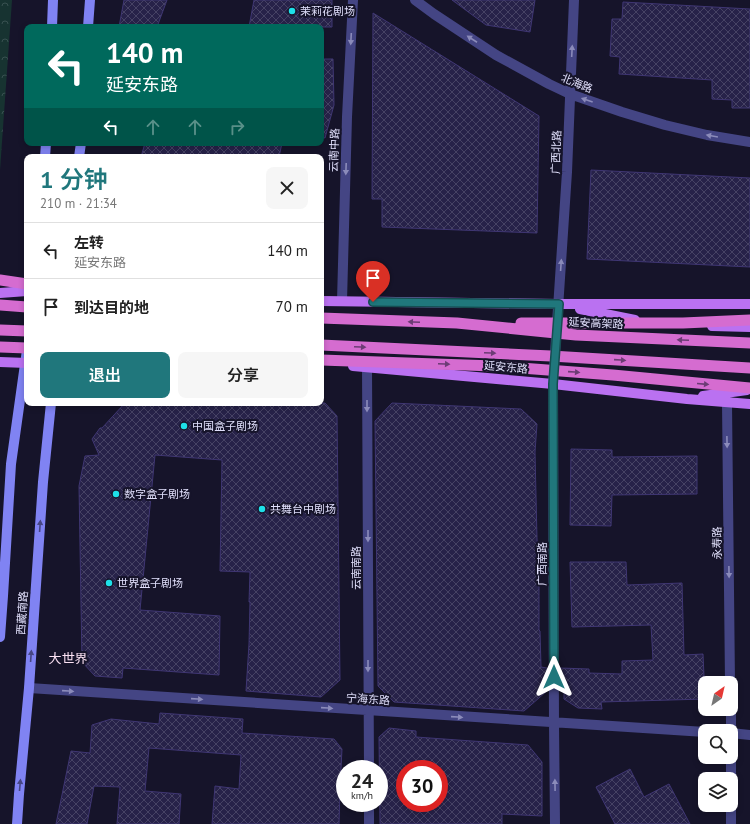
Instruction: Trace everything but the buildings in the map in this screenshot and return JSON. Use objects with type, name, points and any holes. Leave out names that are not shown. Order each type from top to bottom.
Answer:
[{"type":"highway","points":[[0,280],[24,283]]},
{"type":"highway","points":[[0,305],[24,306]]},
{"type":"highway","name":"延安高架路","points":[[324,318],[457,323],[576,335],[750,343]]},
{"type":"highway","points":[[457,323],[675,323],[750,320]]},
{"type":"highway","points":[[0,330],[24,332]]},
{"type":"highway","points":[[324,345],[551,356],[750,368]]},
{"type":"highway","points":[[0,347],[24,349]]},
{"type":"highway","points":[[324,360],[494,366],[613,375],[750,389]]},
{"type":"main road","points":[[52,24],[53,0]]},
{"type":"main road","points":[[88,24],[90,0]]},
{"type":"main road","points":[[0,276],[24,282]]},
{"type":"main road","points":[[0,293],[24,291]]},
{"type":"main road","points":[[324,301],[559,304],[750,304]]},
{"type":"main road","points":[[559,304],[662,326],[750,327]]},
{"type":"main road","points":[[0,362],[24,363]]},
{"type":"main road","name":"延安东路","points":[[324,364],[553,384],[726,403],[750,404]]},
{"type":"main road","name":"西藏南路","points":[[0,637],[11,464],[24,376]]},
{"type":"main road","name":"延安东路","points":[[688,399],[750,389]]},
{"type":"main road","name":"西藏南路","points":[[17,824],[29,688],[43,482],[51,406]]},
{"type":"street","name":"云南中路","points":[[342,301],[352,0]]},
{"type":"street","name":"北海路","points":[[415,0],[496,55],[570,94],[665,125],[707,135],[750,142]]},
{"type":"street","name":"广西北路","points":[[559,304],[567,172],[574,0]]},
{"type":"street","name":"广西南路","points":[[555,824],[553,384],[559,304]]},
{"type":"street","name":"云南南路","points":[[367,367],[368,760]]},
{"type":"street","name":"永寿路","points":[[726,403],[730,676]]},
{"type":"street","name":"宁海东路","points":[[29,688],[238,701],[554,724],[698,732]]},
{"type":"street","points":[[738,733],[750,735]]},
{"type":"street","points":[[731,764],[731,824]]},
{"type":"street","points":[[368,812],[368,824]]},
{"type":"green space","points":[[0,0],[12,0],[0,170]]},
{"type":"place","name":"茉莉花剧场","points":[[292,11]]},
{"type":"place","name":"中国盒子剧场","points":[[184,426]]},
{"type":"place","name":"数字盒子剧场","points":[[116,494]]},
{"type":"place","name":"共舞台中剧场","points":[[262,509]]},
{"type":"place","name":"世界盒子剧场","points":[[109,583]]},
{"type":"district","name":"大世界","points":[[68,658]]},
{"type":"route","points":[[373,302],[559,304],[553,384],[554,677]]}]
